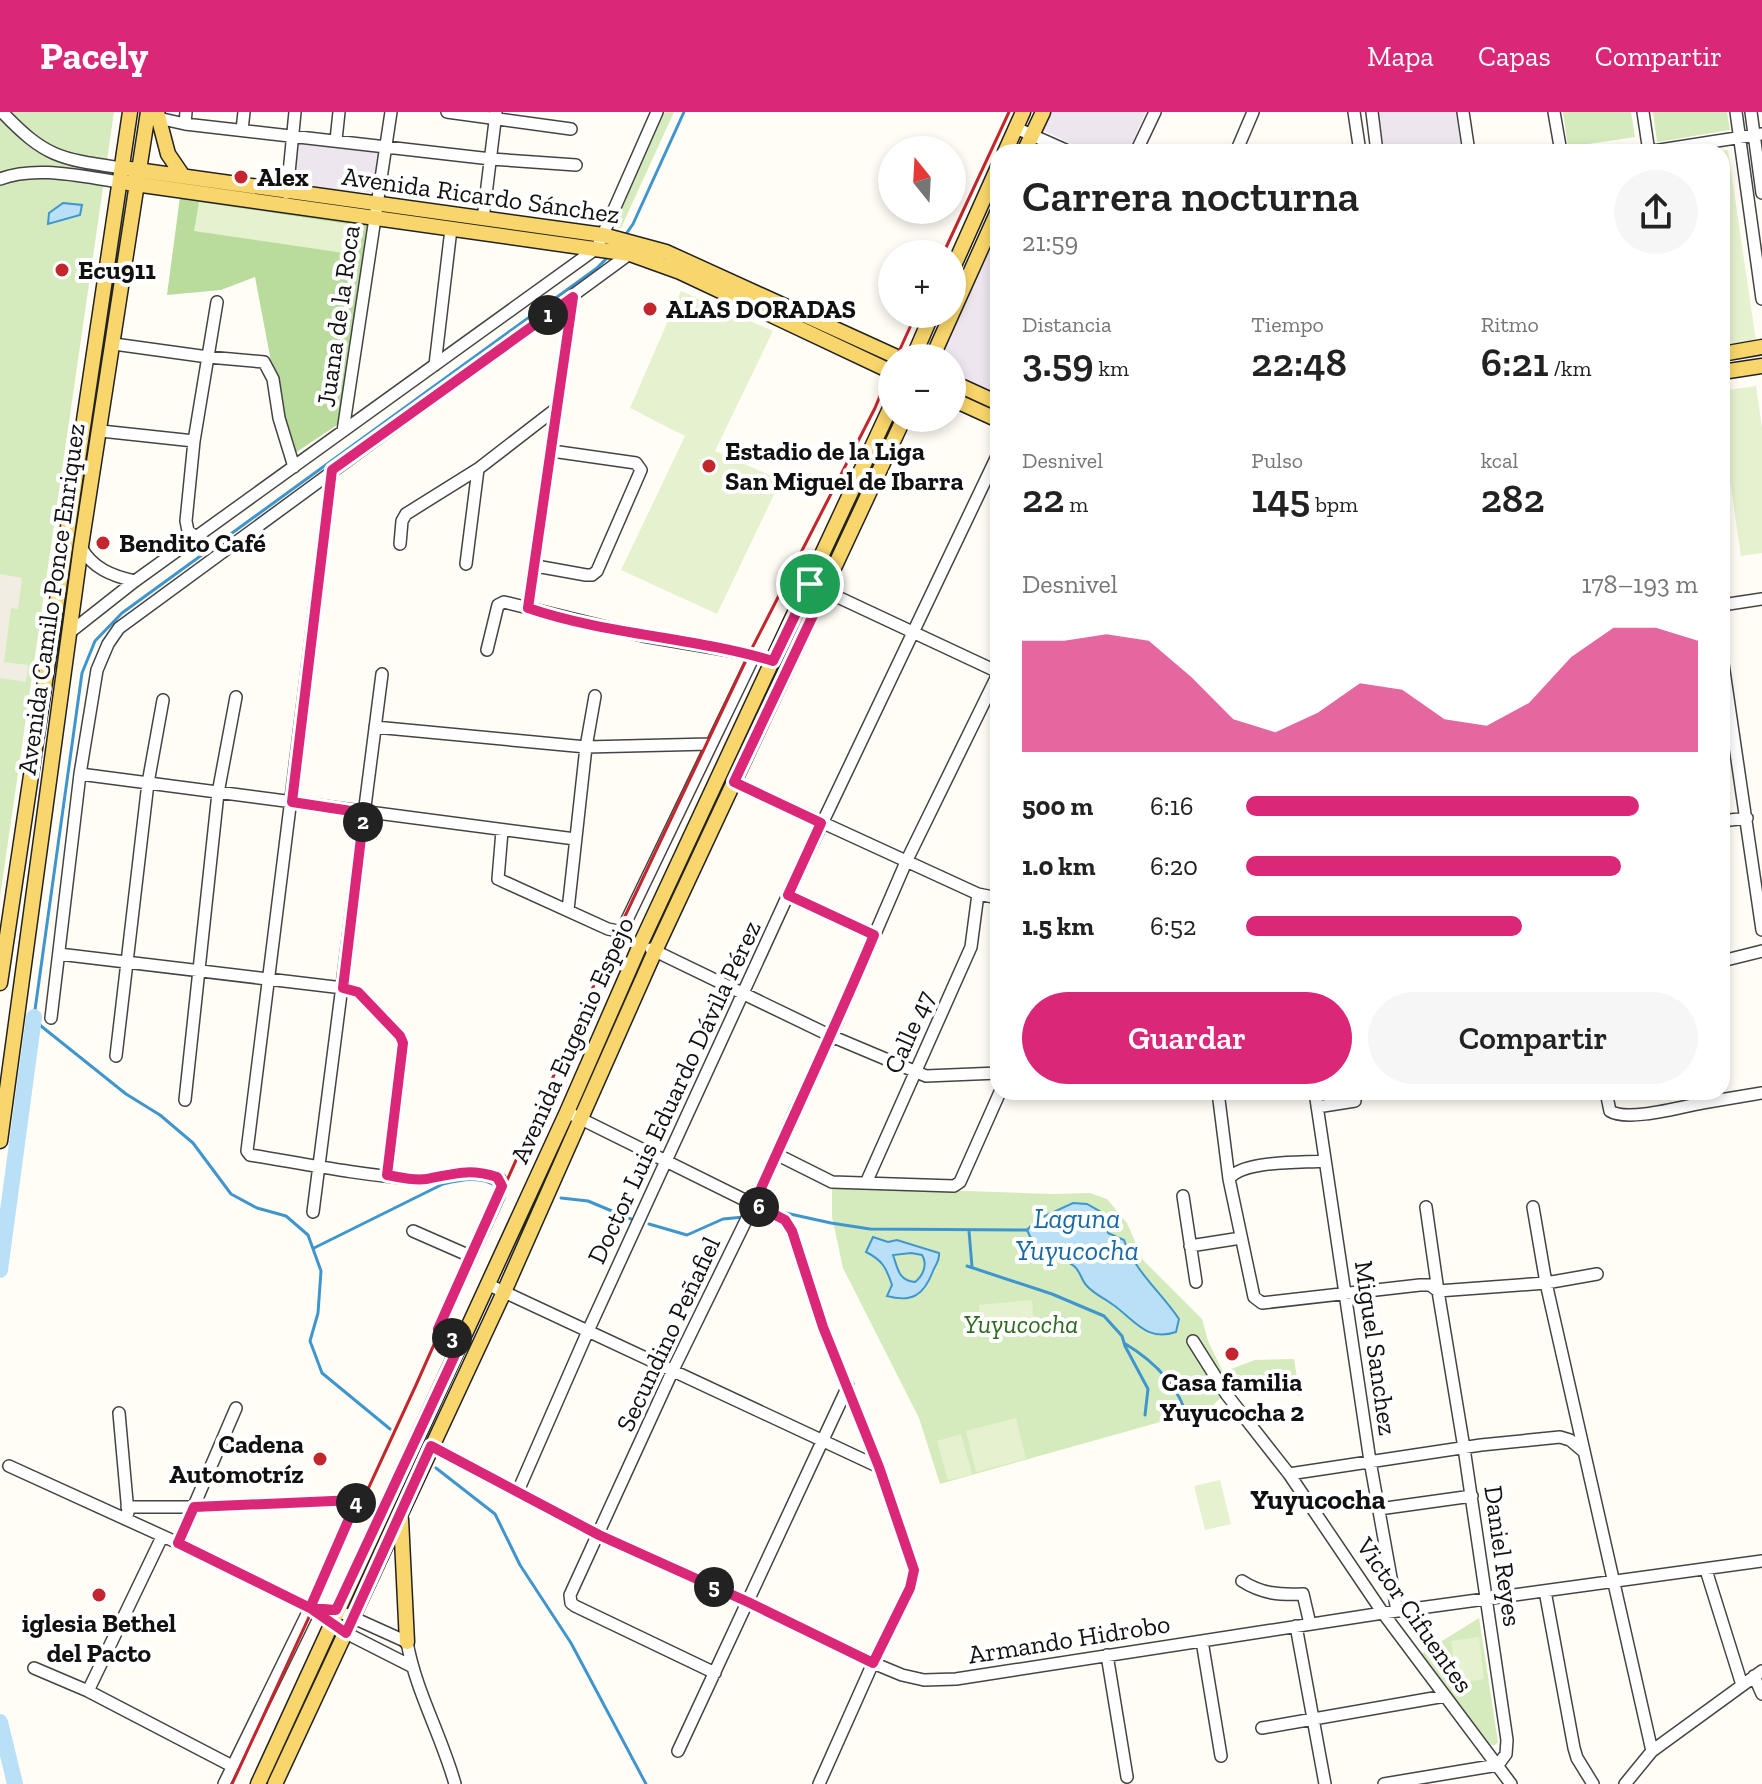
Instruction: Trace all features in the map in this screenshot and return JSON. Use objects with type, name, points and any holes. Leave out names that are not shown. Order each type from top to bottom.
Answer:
[{"type":"main road","name":"Avenida Camilo Ponce Enriquez","points":[[0,983],[130,112]]},
{"type":"main road","points":[[1009,144],[1023,112]]},
{"type":"main road","points":[[1028,144],[1043,112]]},
{"type":"main road","name":"Avenida Camilo Ponce Enriquez","points":[[0,1141],[81,546],[138,177],[155,114]]},
{"type":"main road","points":[[155,114],[168,154],[183,176]]},
{"type":"main road","name":"Avenida Ricardo Sánchez","points":[[121,175],[374,219],[451,229],[600,241]]},
{"type":"main road","name":"Avenida Ricardo Sánchez","points":[[138,177],[183,176],[287,193],[379,203],[600,241],[729,280],[878,348]]},
{"type":"main road","points":[[965,240],[990,185]]},
{"type":"main road","points":[[938,344],[990,229]]},
{"type":"main road","name":"Avenida Ricardo Sánchez","points":[[634,249],[878,365]]},
{"type":"main road","points":[[1730,353],[1762,347]]},
{"type":"main road","points":[[1730,371],[1762,366]]},
{"type":"main road","points":[[88,388],[107,391]]},
{"type":"main road","points":[[966,388],[990,399]]},
{"type":"main road","points":[[966,405],[990,416]]},
{"type":"main road","name":"Avenida Eugenio Espejo","points":[[275,1784],[504,1292],[573,1116],[773,661],[879,432]]},
{"type":"main road","name":"Avenida Eugenio Espejo","points":[[648,947],[734,782],[898,432]]},
{"type":"main road","name":"Avenida Eugenio Espejo","points":[[258,1784],[487,1284],[573,1116]]},
{"type":"main road","points":[[401,1512],[407,1642]]},
{"type":"street","name":"Avenida Ricardo Sánchez","points":[[2,112],[26,137],[55,156],[121,175]]},
{"type":"street","points":[[242,130],[244,112]]},
{"type":"street","points":[[287,193],[295,112]]},
{"type":"street","points":[[336,140],[339,112]]},
{"type":"street","name":"Juana de la Roca","points":[[343,431],[391,112]]},
{"type":"street","points":[[447,112],[495,116],[571,129]]},
{"type":"street","points":[[69,633],[135,581],[435,365],[600,241],[657,112]]},
{"type":"street","points":[[1140,144],[1155,112]]},
{"type":"street","points":[[1239,144],[1253,112]]},
{"type":"street","points":[[1354,112],[1359,144]]},
{"type":"street","points":[[1372,112],[1376,144]]},
{"type":"street","points":[[1463,112],[1468,144]]},
{"type":"street","points":[[1554,112],[1560,144]]},
{"type":"street","points":[[1643,112],[1647,144]]},
{"type":"street","points":[[1736,112],[1762,299]]},
{"type":"street","points":[[1751,112],[1758,135],[1762,193]]},
{"type":"street","points":[[155,114],[242,130],[491,159],[576,165]]},
{"type":"street","points":[[483,219],[495,116]]},
{"type":"street","points":[[1016,128],[1052,144]]},
{"type":"street","points":[[1700,144],[1758,135]]},
{"type":"street","name":"Avenida Ricardo Sánchez","points":[[0,179],[11,174],[121,175]]},
{"type":"street","points":[[435,365],[451,229]]},
{"type":"street","points":[[51,1018],[80,774],[97,670],[119,628],[573,297],[634,249]]},
{"type":"street","points":[[528,608],[573,297]]},
{"type":"street","points":[[196,537],[186,527],[194,441],[217,302]]},
{"type":"street","points":[[114,344],[264,362],[269,368],[279,418],[294,467]]},
{"type":"street","points":[[400,544],[402,521],[406,514],[478,469],[557,408]]},
{"type":"street","points":[[101,431],[194,441]]},
{"type":"street","points":[[536,566],[586,575],[597,571],[641,470],[636,463],[552,451]]},
{"type":"street","points":[[466,564],[478,469]]},
{"type":"street","points":[[332,470],[247,1151],[250,1155],[319,1167],[387,1175],[425,1179],[472,1172],[500,1179],[502,1186],[498,1198],[438,1329],[461,1342]]},
{"type":"street","name":"Doctor Luis Eduardo Dávila Pérez","points":[[518,1491],[821,823],[990,471]]},
{"type":"street","points":[[81,546],[93,564],[113,575],[135,581]]},
{"type":"street","points":[[810,584],[990,669]]},
{"type":"street","points":[[1730,604],[1762,599]]},
{"type":"street","points":[[487,650],[498,605],[511,602],[643,636],[773,661]]},
{"type":"street","points":[[502,831],[498,879],[608,929],[618,931],[623,928],[754,656]]},
{"type":"street","points":[[313,1212],[382,674]]},
{"type":"street","name":"Secundino Peñafiel","points":[[715,1673],[571,1603],[570,1595],[673,1370],[754,1204],[906,862],[990,689]]},
{"type":"street","points":[[568,910],[586,747],[595,696]]},
{"type":"street","points":[[185,1100],[218,793],[236,697]]},
{"type":"street","points":[[116,1056],[148,783],[163,700]]},
{"type":"street","points":[[1730,709],[1762,930]]},
{"type":"street","points":[[375,727],[586,747],[710,744]]},
{"type":"street","points":[[80,774],[575,839]]},
{"type":"street","points":[[734,782],[906,862],[990,896]]},
{"type":"street","points":[[1730,820],[1747,818]]},
{"type":"street","name":"Calle 47","points":[[866,1183],[971,947],[978,894]]},
{"type":"street","points":[[788,895],[874,935]]},
{"type":"street","points":[[648,947],[831,1036],[926,1076],[990,1073]]},
{"type":"street","points":[[1730,959],[1762,951]]},
{"type":"street","points":[[59,954],[358,992],[403,1043],[387,1175]]},
{"type":"street","points":[[1730,1096],[1762,1093]]},
{"type":"street","points":[[776,1154],[832,1182],[954,1186],[960,1182],[996,1100]]},
{"type":"street","points":[[1219,1100],[1229,1179],[1241,1238],[1254,1297],[1262,1303],[1346,1291],[1420,1285],[1430,1285],[1438,1291],[1546,1283],[1597,1274]]},
{"type":"street","name":"Miguel Sanchez","points":[[1316,1100],[1370,1461],[1397,1611]]},
{"type":"street","points":[[1608,1100],[1610,1111],[1615,1115],[1632,1115],[1693,1100]]},
{"type":"street","points":[[1317,1107],[1355,1101]]},
{"type":"street","points":[[573,1116],[785,1220],[823,1327],[879,1467],[914,1570],[910,1588],[819,1784]]},
{"type":"street","points":[[1229,1179],[1233,1173],[1246,1167],[1325,1161]]},
{"type":"street","points":[[1183,1196],[1196,1282]]},
{"type":"street","name":"Daniel Reyes","points":[[1426,1207],[1507,1740],[1506,1754],[1498,1765]]},
{"type":"street","points":[[1533,1207],[1546,1283],[1652,1751]]},
{"type":"street","points":[[413,1231],[470,1256]]},
{"type":"street","points":[[1190,1246],[1241,1238]]},
{"type":"street","points":[[487,1284],[879,1467]]},
{"type":"street","name":"Victor Cifuentes","points":[[1193,1341],[1227,1395],[1289,1474],[1383,1613],[1511,1784]]},
{"type":"street","points":[[678,1751],[848,1386]]},
{"type":"street","points":[[178,1543],[236,1408]]},
{"type":"street","points":[[119,1413],[128,1521]]},
{"type":"street","points":[[1289,1474],[1560,1437],[1570,1440],[1583,1451]]},
{"type":"street","name":"Armando Hidrobo","points":[[431,1446],[599,1535],[873,1663],[924,1680],[956,1679],[1383,1613],[1762,1561]]},
{"type":"street","points":[[9,1466],[178,1543],[312,1609],[333,1616],[353,1616],[407,1642],[411,1666],[444,1745],[455,1784]]},
{"type":"street","points":[[1379,1509],[1472,1496]]},
{"type":"street","points":[[127,1507],[355,1500],[312,1609],[224,1784]]},
{"type":"street","points":[[88,1691],[162,1537]]},
{"type":"street","points":[[1706,1570],[1742,1685]]},
{"type":"street","points":[[1242,1581],[1259,1591],[1303,1594],[1310,1624]]},
{"type":"street","points":[[1545,1591],[1574,1748],[1580,1765],[1593,1784]]},
{"type":"street","points":[[333,1616],[346,1633],[411,1666]]},
{"type":"street","points":[[1296,1626],[1325,1784]]},
{"type":"street","points":[[1202,1641],[1221,1756]]},
{"type":"street","points":[[1107,1655],[1127,1777]]},
{"type":"street","points":[[34,1668],[88,1691],[232,1766]]},
{"type":"street","points":[[1625,1784],[1652,1751],[1758,1674],[1762,1694]]},
{"type":"street","points":[[1262,1728],[1445,1696]]},
{"type":"street","points":[[1384,1784],[1422,1781],[1498,1765]]},
{"type":"shaded area","points":[[1051,112],[1146,112],[1132,144],[1072,144],[1042,130]]},
{"type":"shaded area","points":[[1377,112],[1456,112],[1461,144],[1382,144]]},
{"type":"shaded area","points":[[297,140],[379,148],[374,193],[292,185]]},
{"type":"shaded area","points":[[990,250],[990,392],[966,380],[966,344],[946,344],[953,328],[966,328],[966,301]]},
{"type":"shaded area","points":[[0,574],[22,578],[18,609],[11,608],[4,662],[28,665],[26,682],[0,678]]},
{"type":"green space","points":[[0,112],[114,112],[0,897]]},
{"type":"green space","points":[[663,112],[674,112],[621,228],[611,226]]},
{"type":"green space","points":[[1563,112],[1631,112],[1635,137],[1568,144]]},
{"type":"green space","points":[[1653,112],[1727,112],[1730,130],[1657,142]]},
{"type":"green space","points":[[1730,164],[1756,341],[1730,345]]},
{"type":"green space","points":[[180,197],[369,225],[340,423],[289,457],[255,277],[221,290],[167,295]]},
{"type":"green space","points":[[199,202],[355,225],[351,254],[194,231]]},
{"type":"green space","points":[[121,210],[129,211],[103,379],[96,378]]},
{"type":"green space","name":"Estadio de la Liga San Miguel de Ibarra","points":[[681,291],[773,331],[715,451],[781,480],[717,614],[621,570],[685,436],[630,408]]},
{"type":"green space","points":[[1756,386],[1762,428],[1762,553],[1741,556],[1730,481],[1730,390]]},
{"type":"green space","points":[[91,402],[100,403],[59,673],[50,672]]},
{"type":"green space","name":"Yuyucocha","points":[[832,1189],[1090,1193],[1107,1199],[1127,1223],[1143,1260],[1202,1319],[1208,1341],[1223,1372],[1255,1360],[1294,1359],[1300,1396],[1260,1386],[1237,1386],[1196,1424],[1178,1417],[940,1484],[919,1418],[843,1268],[832,1217]]},
{"type":"green space","points":[[1032,1300],[1034,1330],[982,1335],[979,1305]]},
{"type":"green space","points":[[1016,1418],[1026,1459],[976,1472],[966,1431]]},
{"type":"green space","points":[[961,1434],[972,1474],[948,1480],[937,1441]]},
{"type":"green space","points":[[1220,1480],[1231,1524],[1205,1530],[1194,1486]]},
{"type":"green space","points":[[1479,1618],[1498,1742],[1495,1745],[1491,1745],[1421,1654]]},
{"type":"green space","points":[[1479,1637],[1484,1679],[1457,1683],[1451,1641]]},
{"type":"water","points":[[63,203],[82,205],[80,215],[48,224],[49,213]]},
{"type":"water","name":"Laguna Yuyucocha","points":[[1073,1203],[1087,1204],[1101,1212],[1108,1233],[1124,1240],[1141,1272],[1179,1319],[1176,1332],[1157,1334],[1141,1328],[1090,1289],[1074,1266],[1043,1253],[1032,1241],[1027,1230],[1036,1220]]},
{"type":"water","points":[[873,1237],[888,1242],[897,1240],[939,1253],[939,1256],[921,1291],[910,1297],[896,1298],[887,1296],[892,1285],[883,1265],[866,1252]],"holes":[[[893,1255],[922,1255],[925,1266],[920,1277],[915,1282],[905,1279]]]},
{"type":"waterway","points":[[626,234],[684,112]]},
{"type":"waterway","points":[[390,1429],[322,1373],[310,1341],[318,1313],[321,1271],[308,1235],[286,1216],[257,1208],[231,1194],[193,1143],[160,1115],[126,1094],[41,1026],[34,1017],[82,673],[95,641],[122,613],[606,259]]},
{"type":"waterway","points":[[0,1270],[34,1017]]},
{"type":"waterway","points":[[314,1248],[443,1184],[478,1180],[497,1187]]},
{"type":"waterway","points":[[561,1198],[588,1201],[631,1219]]},
{"type":"waterway","points":[[781,1212],[870,1229],[1027,1230]]},
{"type":"waterway","points":[[649,1224],[687,1235],[723,1219],[744,1217]]},
{"type":"waterway","points":[[969,1231],[972,1267]]},
{"type":"waterway","points":[[967,1266],[1052,1294],[1104,1316],[1122,1336],[1148,1389],[1145,1415]]},
{"type":"waterway","points":[[1124,1343],[1164,1375],[1184,1407],[1188,1420]]},
{"type":"waterway","points":[[436,1468],[495,1514],[520,1565],[571,1643],[646,1784]]},
{"type":"waterway","points":[[0,1722],[15,1784]]},
{"type":"railway","points":[[994,144],[1009,112]]},
{"type":"railway","points":[[950,240],[990,153]]},
{"type":"railway","points":[[902,344],[910,328]]},
{"type":"railway","points":[[232,1784],[416,1385],[618,931],[749,654],[878,401]]},
{"type":"place","name":"Alex","points":[[241,177]]},
{"type":"place","name":"Ecu911","points":[[62,270]]},
{"type":"place","name":"ALAS DORADAS","points":[[650,309]]},
{"type":"place","name":"Estadio de la Liga San Miguel de Ibarra","points":[[709,466]]},
{"type":"place","name":"Bendito Café","points":[[103,543]]},
{"type":"place","name":"Casa familia Yuyucocha 2","points":[[1232,1354]]},
{"type":"place","name":"Cadena Automotríz","points":[[320,1459]]},
{"type":"place","name":"iglesia Bethel del Pacto","points":[[99,1595]]},
{"type":"district","name":"Yuyucocha","points":[[1318,1499]]},
{"type":"route","points":[[810,584],[773,661],[643,636],[528,608],[573,297],[332,470],[292,802],[364,813],[343,988],[358,992],[403,1043],[387,1175],[425,1179],[458,1172],[483,1173],[500,1179],[502,1186],[438,1329],[461,1342],[336,1610],[314,1610],[178,1543],[194,1507],[355,1500],[310,1608],[314,1610],[346,1633],[431,1446],[599,1535],[873,1663],[914,1579],[914,1570],[879,1467],[823,1327],[792,1231],[785,1220],[754,1204],[874,935],[788,895],[821,823],[734,782],[825,590],[810,584]]}]
